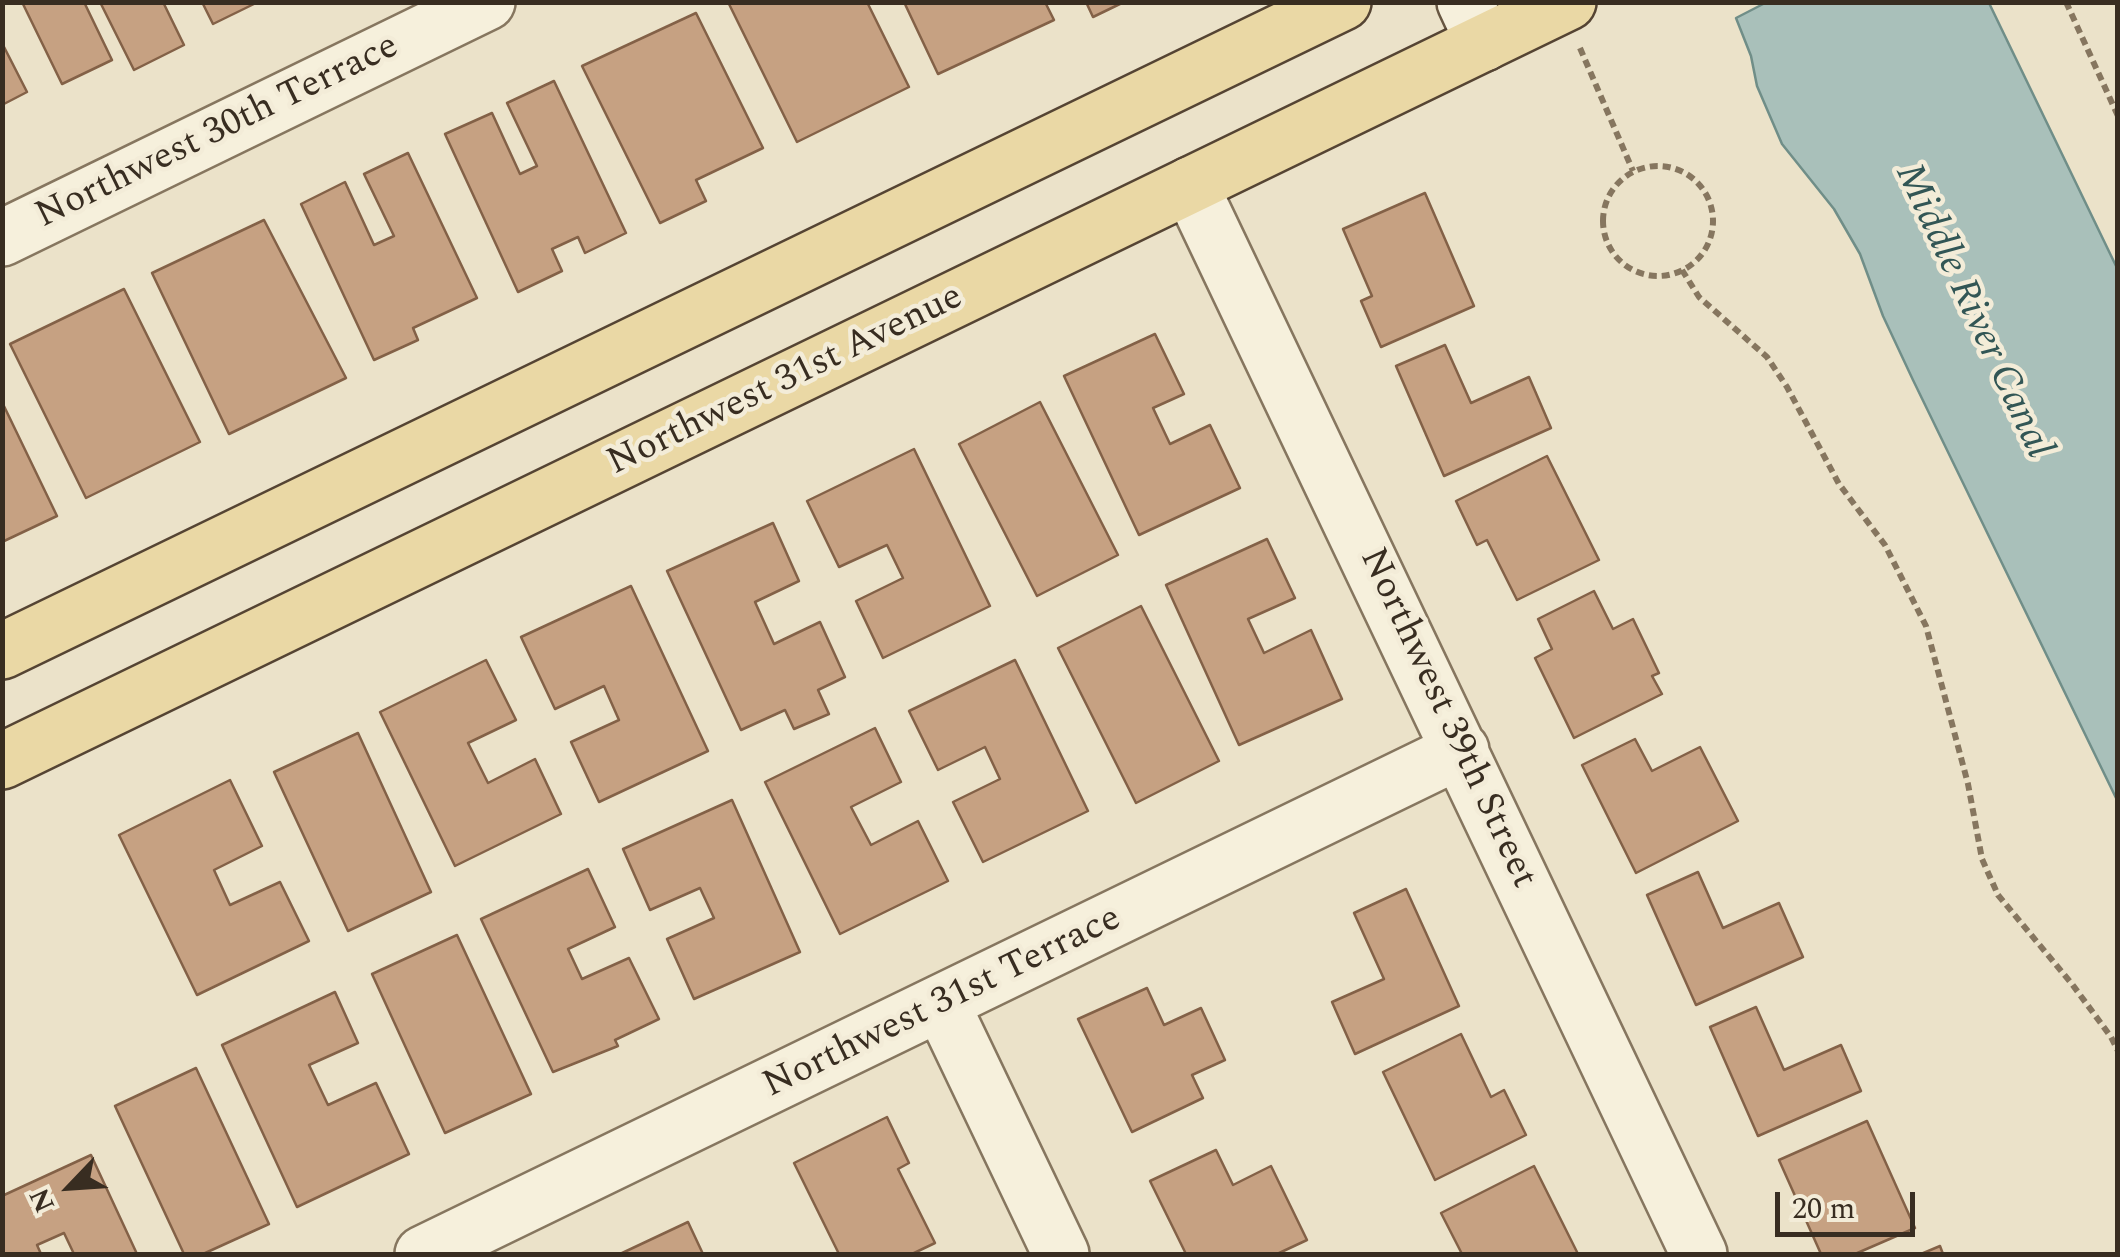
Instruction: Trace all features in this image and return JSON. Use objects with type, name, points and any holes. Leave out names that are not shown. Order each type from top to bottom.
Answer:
[{"type":"main road","points":[[2,651],[1343,2]]},
{"type":"main road","name":"Northwest 31st Avenue","points":[[2,762],[1190,185],[1474,23],[1553,7]]},
{"type":"street","name":"Northwest 30th Terrace","points":[[2,238],[487,2]]},
{"type":"street","name":"Northwest 39th Street","points":[[1190,185],[1699,1254]]},
{"type":"street","name":"Northwest 31st Terrace","points":[[429,1253],[1462,750]]},
{"type":"street","points":[[942,1005],[1061,1254]]},
{"type":"path","points":[[2066,2],[2118,116]]},
{"type":"path","points":[[1553,7],[1633,171]]},
{"type":"path","points":[[1651,166],[1671,167],[1688,174],[1702,188],[1713,224],[1709,243],[1698,259],[1682,270],[1649,276],[1618,260],[1608,246],[1603,229],[1608,196],[1633,171],[1651,166]]},
{"type":"path","points":[[1682,270],[1699,296],[1767,357],[1787,386],[1839,484],[1884,546],[1926,626],[1968,784],[1982,860],[1998,895],[2072,984],[2118,1052]]},
{"type":"water","name":"Middle River Canal","points":[[1767,2],[1989,3],[2117,268],[2117,800],[1913,380],[1860,254],[1834,209],[1782,144],[1757,86],[1751,56],[1736,18]]},
{"type":"building","points":[[22,2],[84,2],[112,60],[62,84]]},
{"type":"building","points":[[100,2],[163,2],[184,45],[134,70]]},
{"type":"building","points":[[202,2],[258,2],[213,24]]},
{"type":"building","points":[[728,2],[867,2],[909,87],[797,142]]},
{"type":"building","points":[[904,2],[1045,2],[1054,20],[938,74]]},
{"type":"building","points":[[1086,2],[1124,2],[1093,17]]},
{"type":"building","points":[[696,13],[763,148],[696,180],[706,201],[660,223],[582,66]]},
{"type":"building","points":[[2,43],[27,92],[2,105]]},
{"type":"building","points":[[554,81],[626,233],[585,253],[578,237],[552,249],[562,271],[518,292],[445,134],[492,113],[520,174],[537,166],[507,103]]},
{"type":"building","points":[[408,153],[477,298],[413,328],[418,340],[374,360],[301,204],[345,182],[374,245],[394,236],[364,174]]},
{"type":"building","points":[[1425,193],[1474,306],[1381,347],[1361,301],[1372,296],[1343,229]]},
{"type":"building","points":[[264,220],[346,378],[229,434],[152,273]]},
{"type":"building","points":[[124,289],[200,442],[86,498],[10,344]]},
{"type":"building","points":[[1155,334],[1184,394],[1153,408],[1170,444],[1210,425],[1240,488],[1139,535],[1064,376]]},
{"type":"building","points":[[1445,345],[1471,403],[1529,377],[1551,428],[1444,476],[1396,366]]},
{"type":"building","points":[[2,402],[57,516],[2,542]]},
{"type":"building","points":[[1040,402],[1118,555],[1037,596],[959,444]]},
{"type":"building","points":[[914,449],[990,606],[883,658],[856,601],[903,578],[887,545],[839,567],[807,501]]},
{"type":"building","points":[[1547,456],[1599,560],[1517,600],[1487,540],[1477,545],[1456,501]]},
{"type":"building","points":[[773,523],[799,581],[755,602],[774,644],[820,622],[845,677],[818,690],[829,714],[794,729],[785,710],[741,730],[667,571]]},
{"type":"building","points":[[1267,539],[1295,598],[1248,619],[1264,653],[1311,630],[1342,699],[1239,745],[1166,585]]},
{"type":"building","points":[[631,586],[708,751],[599,802],[571,742],[619,720],[604,686],[555,709],[521,637]]},
{"type":"building","points":[[1594,591],[1613,629],[1633,619],[1659,673],[1652,676],[1662,694],[1574,738],[1535,658],[1552,649],[1538,619]]},
{"type":"building","points":[[1141,606],[1219,761],[1136,803],[1058,648]]},
{"type":"building","points":[[486,660],[516,720],[468,743],[488,783],[535,759],[561,814],[455,866],[380,712]]},
{"type":"building","points":[[1015,660],[1088,811],[983,862],[953,802],[1000,779],[985,747],[938,770],[909,711]]},
{"type":"building","points":[[875,728],[901,782],[851,807],[871,845],[918,821],[948,881],[840,934],[765,782]]},
{"type":"building","points":[[358,733],[431,892],[348,931],[274,772]]},
{"type":"building","points":[[1635,739],[1652,771],[1700,747],[1738,821],[1636,873],[1582,765]]},
{"type":"building","points":[[230,780],[262,846],[214,870],[230,905],[280,882],[309,941],[197,995],[119,835]]},
{"type":"building","points":[[732,800],[800,952],[694,999],[667,939],[714,918],[700,888],[650,910],[623,849]]},
{"type":"building","points":[[588,869],[615,927],[568,949],[582,979],[629,958],[659,1019],[615,1040],[618,1046],[553,1072],[481,919]]},
{"type":"building","points":[[1698,872],[1723,928],[1779,903],[1803,957],[1696,1005],[1647,895]]},
{"type":"building","points":[[1406,889],[1459,1006],[1355,1054],[1332,1002],[1384,979],[1354,913]]},
{"type":"building","points":[[457,935],[531,1094],[445,1133],[372,974]]},
{"type":"building","points":[[1147,988],[1164,1025],[1201,1008],[1225,1060],[1192,1075],[1203,1098],[1132,1132],[1078,1019]]},
{"type":"building","points":[[335,992],[358,1043],[309,1065],[328,1105],[376,1083],[409,1154],[297,1207],[222,1045]]},
{"type":"building","points":[[1756,1007],[1784,1070],[1841,1045],[1861,1091],[1758,1136],[1710,1027]]},
{"type":"building","points":[[1461,1034],[1491,1097],[1504,1090],[1526,1135],[1435,1180],[1383,1072]]},
{"type":"building","points":[[196,1068],[269,1224],[203,1254],[184,1254],[115,1106]]},
{"type":"building","points":[[887,1117],[909,1163],[898,1169],[935,1243],[912,1254],[839,1254],[794,1163]]},
{"type":"building","points":[[1867,1121],[1915,1228],[1855,1254],[1821,1254],[1779,1160]]},
{"type":"building","points":[[1216,1150],[1233,1185],[1271,1166],[1307,1240],[1277,1254],[1186,1254],[1150,1181]]},
{"type":"building","points":[[91,1155],[137,1254],[74,1254],[64,1233],[37,1245],[41,1254],[2,1254],[2,1196]]},
{"type":"building","points":[[1534,1166],[1578,1254],[1462,1254],[1441,1213]]},
{"type":"building","points":[[688,1222],[703,1254],[620,1254]]},
{"type":"building","points":[[1940,1246],[1943,1254],[1921,1254]]}]
